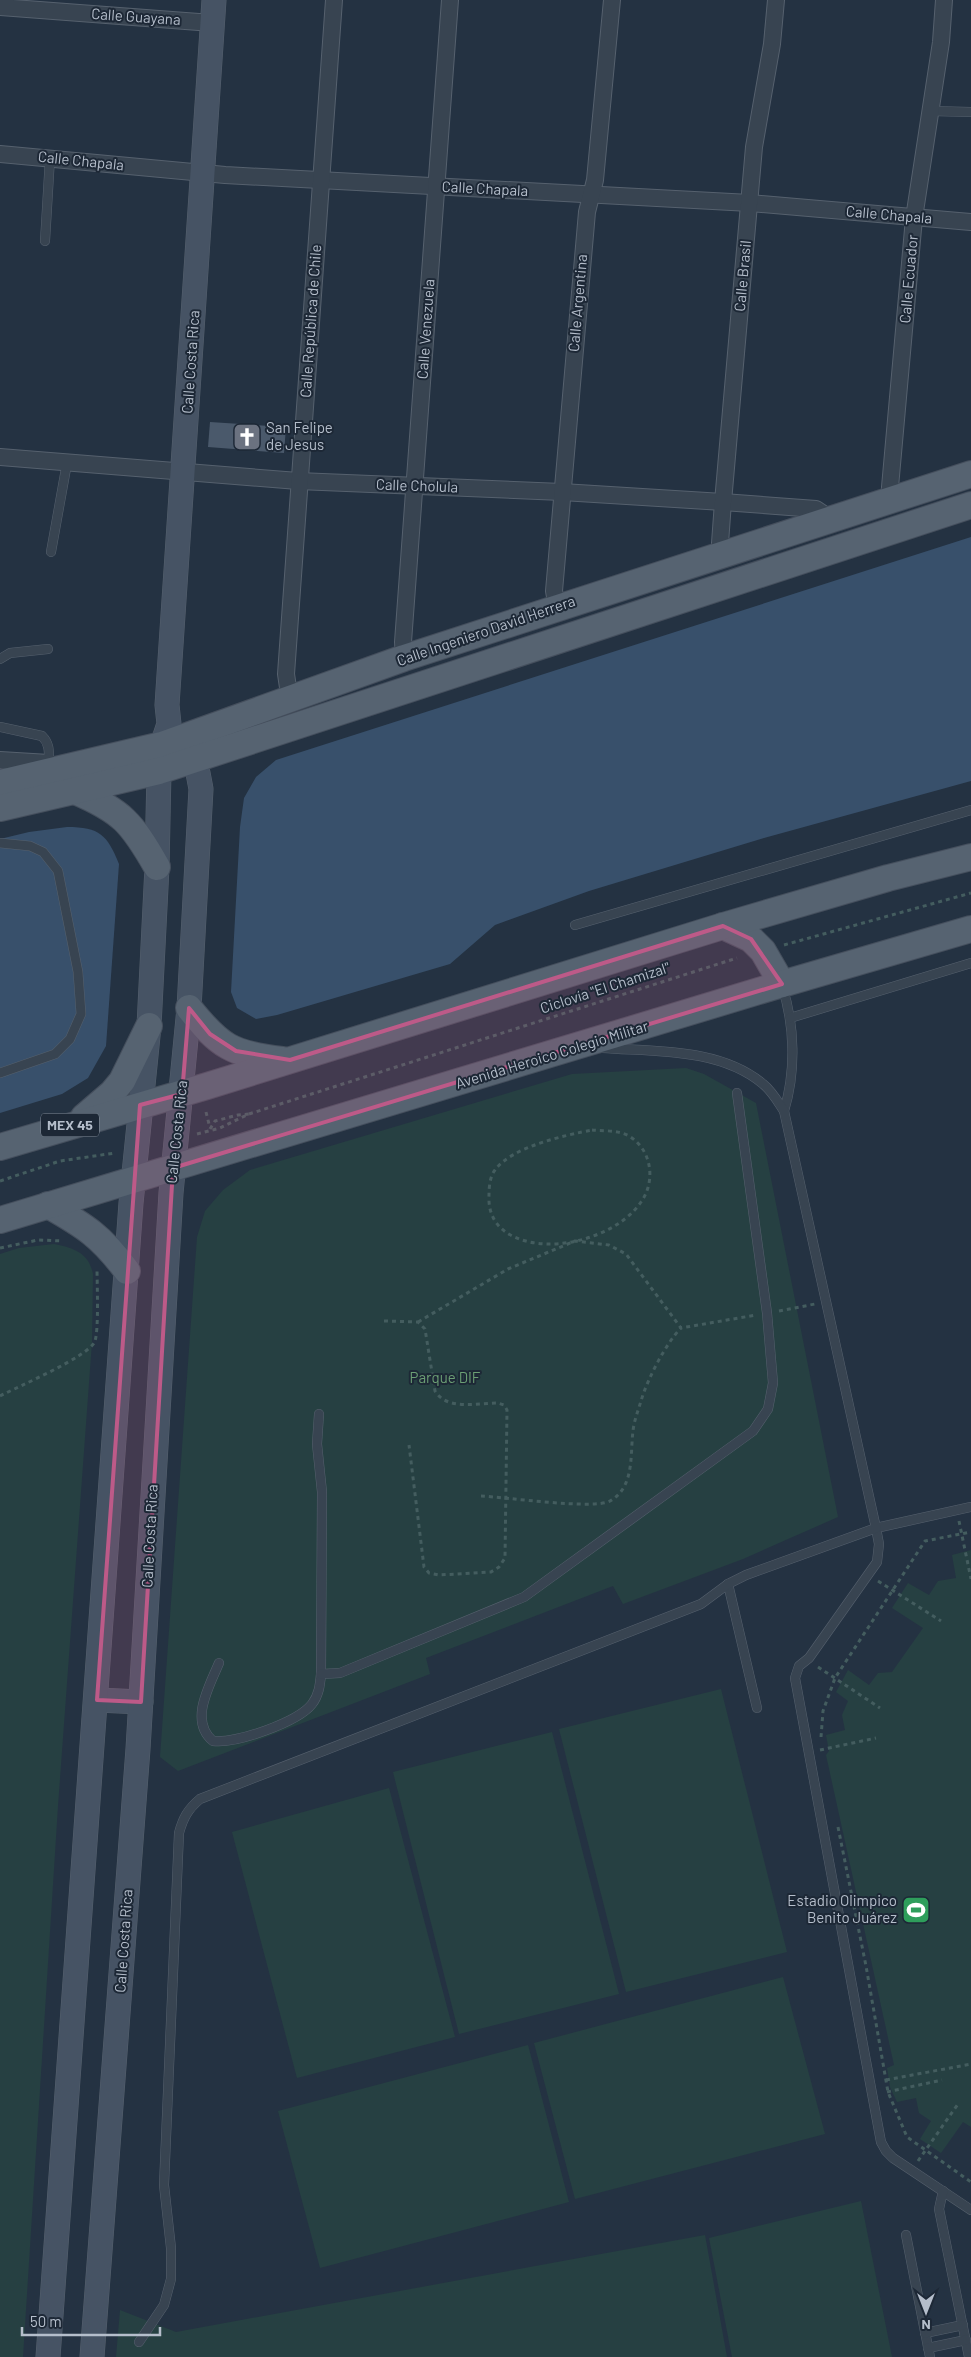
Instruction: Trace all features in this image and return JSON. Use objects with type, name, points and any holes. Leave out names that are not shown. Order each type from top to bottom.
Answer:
[{"type":"main road","name":"Calle Costa Rica","points":[[92,2357],[141,1702],[173,1168],[182,1094],[189,1008],[200,789],[198,773],[176,742],[167,706],[204,173],[213,12]]},
{"type":"main road","name":"Calle Ingeniero David Herrera","points":[[0,808],[159,771],[176,742],[404,658],[971,474]]},
{"type":"main road","name":"Calle Ingeniero David Herrera","points":[[0,783],[53,767],[176,742],[971,505]]},
{"type":"main road","points":[[48,2357],[133,1180],[149,1026],[157,867],[159,771]]},
{"type":"main road","points":[[75,791],[106,804],[128,823],[142,841],[157,867]]},
{"type":"main road","points":[[140,1105],[182,1094],[723,926],[888,878],[971,857]]},
{"type":"main road","points":[[723,926],[751,938],[763,951],[782,984]]},
{"type":"main road","name":"Avenida Heroico Colegio Militar","points":[[0,1220],[583,1046],[782,984],[971,929]]},
{"type":"main road","points":[[189,1008],[210,1034],[236,1051],[258,1057],[290,1060]]},
{"type":"main road","points":[[78,1122],[102,1103],[122,1081],[149,1026]]},
{"type":"main road","name":"MEX 45","points":[[0,1147],[78,1122],[140,1105]]},
{"type":"main road","points":[[48,1205],[85,1226],[108,1246],[127,1271]]},
{"type":"main road","points":[[96,1700],[141,1702]]},
{"type":"street","name":"Calle República de Chile","points":[[290,701],[286,674],[298,481],[334,0]]},
{"type":"street","name":"Calle Venezuela","points":[[404,658],[403,642],[450,0]]},
{"type":"street","name":"Calle Argentina","points":[[557,607],[554,591],[586,222],[595,180],[612,0]]},
{"type":"street","name":"Calle Brasil","points":[[722,554],[720,543],[723,502],[754,147],[772,44],[776,0]]},
{"type":"street","name":"Calle Ecuador","points":[[893,499],[890,487],[914,218],[941,42],[944,0]]},
{"type":"street","name":"Calle Guayana","points":[[0,7],[213,12]]},
{"type":"street","name":"Calle Chapala","points":[[0,154],[204,173],[750,203],[971,222]]},
{"type":"street","name":"Calle Cholula","points":[[0,457],[298,481],[562,492],[723,502],[816,509],[831,519]]},
{"type":"street","points":[[0,760],[53,767]]},
{"type":"lane","points":[[931,111],[971,112]]},
{"type":"lane","points":[[45,241],[50,158]]},
{"type":"lane","points":[[51,552],[67,463]]},
{"type":"lane","points":[[0,660],[10,652],[48,649]]},
{"type":"lane","points":[[0,727],[42,736],[47,741],[53,767]]},
{"type":"lane","points":[[575,924],[971,810]]},
{"type":"lane","points":[[0,843],[30,846],[43,852],[58,871],[78,972],[81,1014],[70,1039],[55,1054],[0,1073]]},
{"type":"lane","points":[[790,1018],[971,963]]},
{"type":"lane","points":[[782,984],[790,1007],[792,1035],[788,1097],[784,1111]]},
{"type":"lane","points":[[583,1046],[681,1054],[738,1067],[765,1085],[784,1111],[876,1528],[879,1554],[869,1576],[809,1658],[799,1666],[795,1678],[881,2142],[886,2151],[911,2170],[971,2210]]},
{"type":"lane","points":[[321,1674],[340,1673],[524,1597],[753,1431],[768,1409],[774,1383],[767,1313],[737,1093]]},
{"type":"lane","points":[[219,1664],[204,1700],[202,1726],[207,1736],[213,1741],[236,1740],[300,1714],[312,1704],[319,1692],[321,1674],[322,1492],[317,1444],[319,1414]]},
{"type":"lane","points":[[139,2342],[164,2305],[171,2279],[171,2248],[164,2185],[179,1833],[183,1819],[191,1806],[200,1799],[702,1604],[728,1584],[746,1575],[876,1528],[971,1507]]},
{"type":"lane","points":[[728,1584],[757,1708]]},
{"type":"lane","points":[[943,2191],[939,2209],[969,2357]]},
{"type":"lane","points":[[906,2235],[929,2352],[953,2342],[966,2340]]},
{"type":"lane","points":[[924,2333],[963,2325]]},
{"type":"lane","points":[[950,2328],[953,2342]]},
{"type":"path","name":"Ciclovía \"El Chamizal\"","points":[[200,1133],[220,1128],[249,1114],[578,1010],[700,968],[971,893]]},
{"type":"path","points":[[206,1112],[211,1135]]},
{"type":"path","name":"Ciclovía \"El Chamizal\"","points":[[210,1129],[215,1121],[249,1114]]},
{"type":"path","points":[[384,1321],[418,1322],[508,1269],[575,1241],[622,1221],[641,1203],[650,1183],[650,1164],[641,1146],[629,1136],[592,1130],[576,1133],[526,1149],[494,1170],[489,1186],[488,1202],[494,1221],[508,1235],[523,1242],[548,1244],[575,1241],[609,1244],[626,1254],[681,1328]]},
{"type":"path","points":[[0,1181],[60,1162],[118,1152]]},
{"type":"path","points":[[0,1248],[38,1240],[69,1241]]},
{"type":"path","points":[[0,1396],[86,1352],[95,1342],[97,1265]]},
{"type":"path","points":[[480,1496],[590,1505],[610,1501],[623,1488],[631,1467],[633,1430],[641,1398],[675,1333],[681,1328],[827,1300]]},
{"type":"path","points":[[409,1445],[424,1567],[429,1573],[439,1575],[491,1572],[500,1567],[505,1558],[507,1410],[504,1405],[498,1403],[449,1403],[440,1400],[435,1392],[425,1329],[418,1322]]},
{"type":"path","points":[[956,1510],[971,1579]]},
{"type":"path","points":[[823,1758],[823,1711],[835,1678],[925,1542],[971,1532]]},
{"type":"path","points":[[869,1576],[895,1590],[941,1620]]},
{"type":"path","points":[[809,1658],[820,1669],[880,1708]]},
{"type":"path","points":[[808,1753],[876,1738]]},
{"type":"path","points":[[837,1821],[866,1966],[888,2092],[907,2136],[925,2151],[971,2182]]},
{"type":"path","points":[[886,2080],[971,2064]]},
{"type":"path","points":[[872,2096],[942,2080]]},
{"type":"path","points":[[911,2170],[958,2104]]},
{"type":"highlighted area","points":[[723,926],[751,939],[782,984],[173,1168],[141,1702],[97,1700],[140,1105],[182,1094],[189,1008],[210,1034],[236,1051],[290,1060]]},
{"type":"green space","name":"Parque DIF","points":[[686,1068],[704,1074],[756,1103],[838,1517],[743,1559],[623,1604],[613,1586],[426,1658],[430,1674],[178,1771],[160,1757],[197,1237],[205,1211],[223,1190],[250,1170],[572,1074]]},
{"type":"green space","points":[[54,1244],[68,1247],[80,1253],[91,1267],[93,1274],[92,1342],[58,1806],[23,2357],[0,2357],[0,1254],[19,1248]]},
{"type":"green space","name":"Estadio Olimpico Benito Juárez","points":[[971,1550],[971,2127],[963,2122],[941,2153],[920,2139],[931,2121],[919,2113],[916,2098],[897,2102],[890,2087],[887,2068],[894,2065],[826,1755],[829,1751],[826,1735],[845,1730],[842,1715],[848,1701],[836,1692],[848,1670],[869,1685],[878,1673],[892,1672],[923,1628],[892,1608],[908,1583],[929,1595],[938,1581],[956,1578],[952,1555]]},
{"type":"green space","points":[[721,1689],[787,1952],[626,1992],[559,1729]]},
{"type":"green space","points":[[552,1732],[619,1994],[459,2034],[393,1772]]},
{"type":"green space","points":[[389,1788],[455,2037],[297,2078],[232,1832]]},
{"type":"green space","points":[[783,1977],[825,2134],[575,2199],[534,2043]]},
{"type":"green space","points":[[528,2045],[569,2202],[320,2268],[278,2111]]},
{"type":"green space","points":[[861,2201],[892,2357],[732,2357],[709,2238]]},
{"type":"green space","points":[[705,2235],[727,2357],[116,2357],[120,2310],[176,2332]]},
{"type":"water","points":[[971,537],[971,781],[764,838],[589,891],[495,925],[450,964],[277,1015],[256,1019],[237,1008],[231,992],[240,827],[244,798],[256,777],[276,760]]},
{"type":"water","points":[[67,827],[87,829],[101,835],[110,846],[119,864],[106,1046],[88,1078],[62,1094],[0,1113],[0,839],[29,832]]},
{"type":"building","name":"San Felipe de Jesus","points":[[210,422],[286,427],[284,453],[208,447]]},
{"type":"place","name":"San Felipe de Jesus","points":[[247,437]]},
{"type":"place","name":"Estadio Olimpico Benito Juárez","points":[[916,1910]]}]
